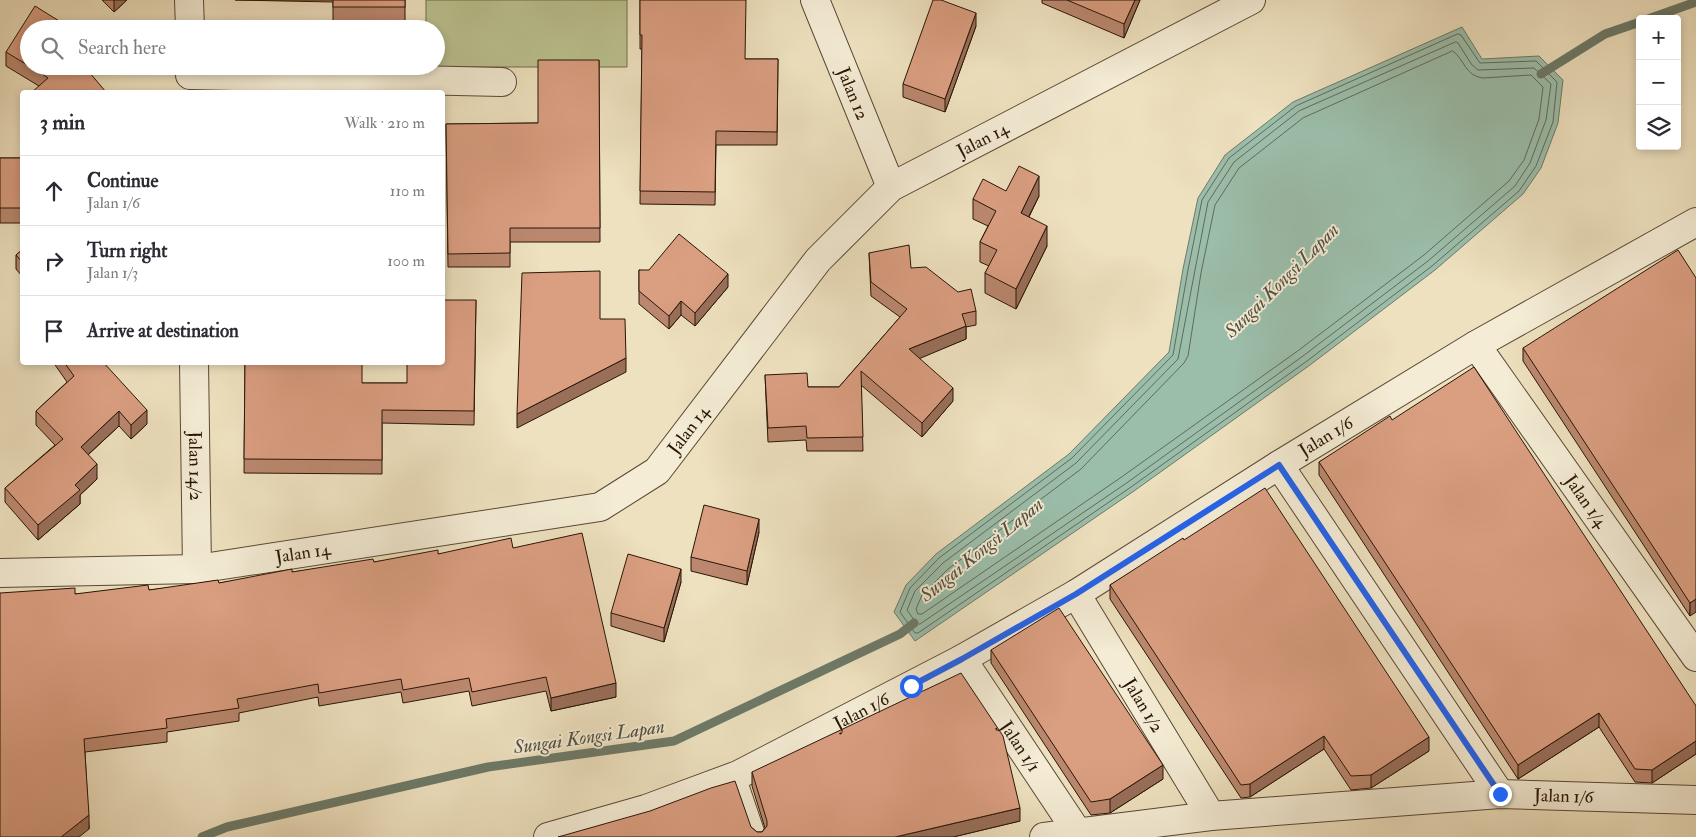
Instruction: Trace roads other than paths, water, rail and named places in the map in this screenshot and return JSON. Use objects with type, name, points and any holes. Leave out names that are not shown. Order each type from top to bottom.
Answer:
[{"type":"street","points":[[189,0],[190,20]]},
{"type":"street","name":"Jalan 12","points":[[814,0],[891,187]]},
{"type":"street","name":"Jalan 14","points":[[0,573],[196,569],[600,507],[657,471],[818,260],[891,187],[1248,1]]},
{"type":"street","points":[[190,78],[502,82]]},
{"type":"street","name":"Jalan 1/6","points":[[548,837],[646,809],[738,775],[962,659],[1076,594],[1279,465],[1476,345],[1694,227]]},
{"type":"street","name":"Jalan 1/4","points":[[1476,345],[1692,643]]},
{"type":"street","name":"Jalan 14/2","points":[[194,365],[196,569]]},
{"type":"street","points":[[1279,465],[1500,794]]},
{"type":"street","name":"Jalan 1/2","points":[[1076,594],[1210,816]]},
{"type":"street","name":"Jalan 1/1","points":[[962,659],[1078,833]]},
{"type":"street","name":"Jalan 1/6","points":[[1044,837],[1210,816],[1500,794],[1696,800]]},
{"type":"lane","points":[[738,775],[759,837]]},
{"type":"water","points":[[1462,27],[1482,59],[1539,56],[1563,80],[1558,123],[1541,168],[1523,194],[1435,270],[1310,365],[1134,491],[915,641],[894,612],[906,585],[936,554],[1069,454],[1169,352],[1183,269],[1198,198],[1225,155],[1293,102]]},
{"type":"waterway","name":"Sungai Kongsi Lapan","points":[[1659,15],[1696,2]]},
{"type":"waterway","name":"Sungai Kongsi Lapan","points":[[1541,74],[1605,34],[1636,23]]},
{"type":"waterway","name":"Sungai Kongsi Lapan","points":[[202,837],[227,827],[488,767],[674,741],[900,634],[914,623]]}]
